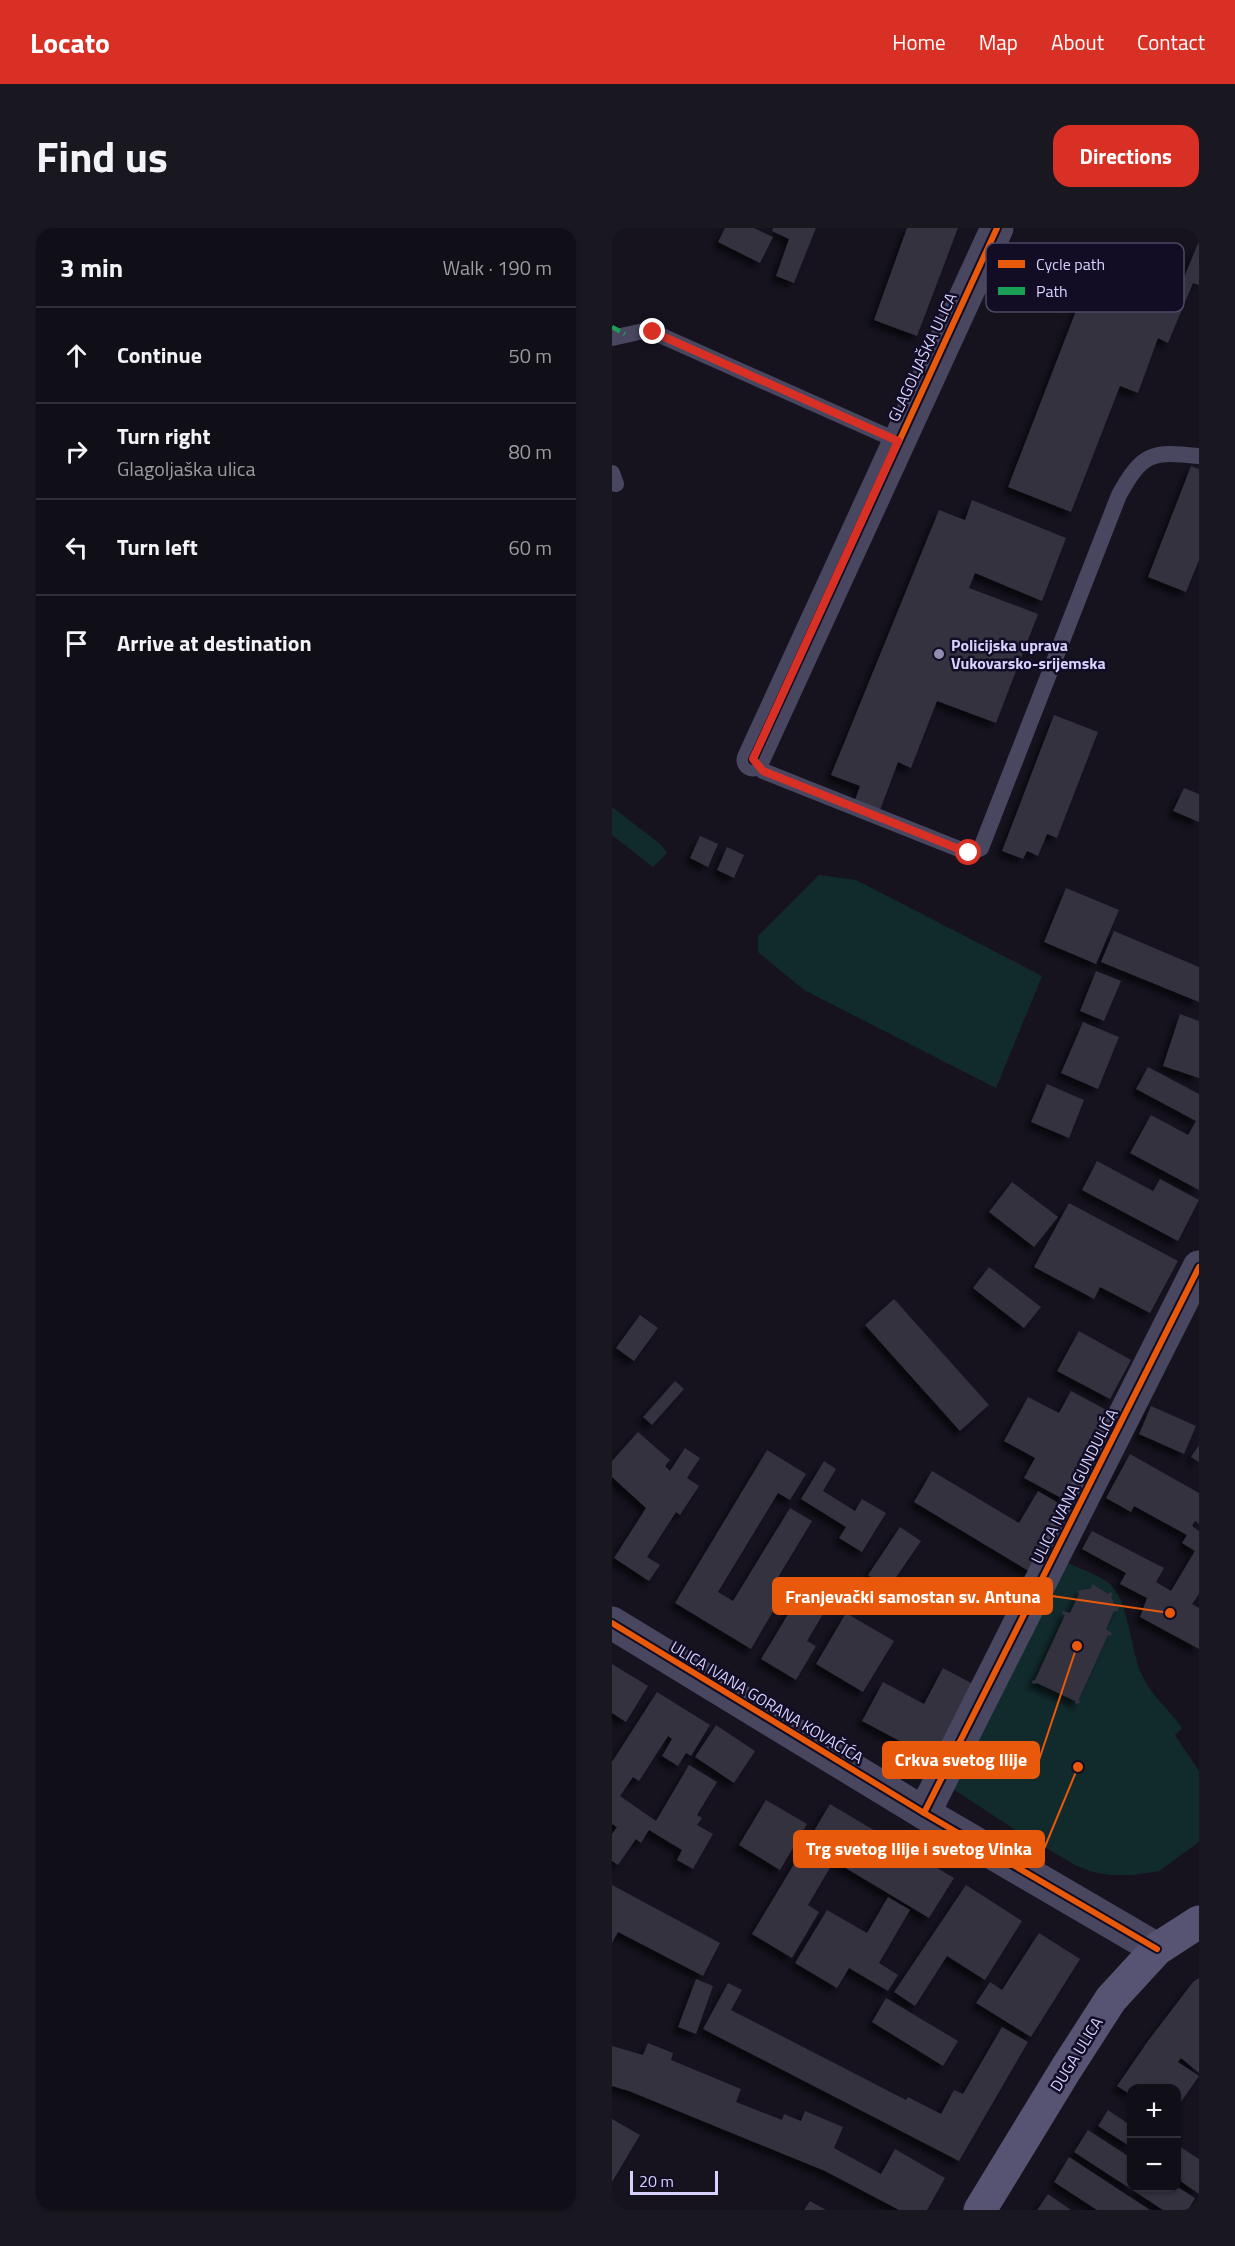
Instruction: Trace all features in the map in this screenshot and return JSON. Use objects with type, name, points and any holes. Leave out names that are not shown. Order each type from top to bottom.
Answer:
[{"type":"main road","name":"DUGA ULICA","points":[[980,2210],[1111,2000],[1157,1949],[1199,1922]]},
{"type":"street","name":"GLAGOLJAŠKA ULICA","points":[[990,243],[997,228]]},
{"type":"street","name":"GLAGOLJAŠKA ULICA","points":[[753,759],[986,252]]},
{"type":"street","name":"ULICA IVANA GUNDULIĆA","points":[[924,1813],[1199,1267]]},
{"type":"street","name":"ULICA IVANA GORANA KOVAČIĆA","points":[[612,1623],[924,1813],[1157,1949]]},
{"type":"lane","points":[[612,338],[644,331],[653,332],[898,441]]},
{"type":"lane","points":[[753,759],[763,771],[969,853],[981,848],[1119,495],[1130,475],[1146,458],[1166,453],[1199,456]]},
{"type":"green space","points":[[612,807],[660,844],[667,853],[653,867],[612,835]]},
{"type":"green space","points":[[819,875],[856,880],[1042,976],[996,1088],[804,990],[758,952],[758,936]]},
{"type":"green space","points":[[1059,1559],[1092,1573],[1109,1583],[1115,1590],[1125,1612],[1141,1673],[1149,1688],[1182,1728],[1175,1735],[1199,1771],[1199,1842],[1159,1871],[1134,1875],[1110,1875],[1077,1866],[1014,1829],[947,1785]]},
{"type":"building","points":[[725,228],[754,228],[773,237],[760,263],[718,242]]},
{"type":"building","points":[[773,228],[816,228],[794,283],[776,276],[789,239],[772,231]]},
{"type":"building","points":[[907,228],[958,228],[917,336],[874,320]]},
{"type":"building","points":[[1199,241],[1199,285],[1193,283],[1184,305],[1184,277]]},
{"type":"building","points":[[1076,312],[1181,312],[1168,343],[1158,338],[1138,393],[1120,386],[1071,512],[1008,487]]},
{"type":"building","points":[[1191,466],[1199,469],[1199,560],[1186,592],[1148,577]]},
{"type":"building","points":[[972,500],[1066,538],[1042,601],[975,573],[969,588],[1038,614],[996,723],[937,701],[911,768],[898,762],[880,810],[855,800],[860,786],[831,775],[939,510],[965,520]]},
{"type":"building","points":[[1054,715],[1098,732],[1057,838],[1047,834],[1038,856],[1027,851],[1023,859],[1002,851]]},
{"type":"building","points":[[1184,788],[1199,794],[1199,822],[1173,811]]},
{"type":"building","points":[[700,836],[718,844],[708,867],[690,858]]},
{"type":"building","points":[[727,847],[744,855],[734,878],[717,870]]},
{"type":"building","points":[[1066,888],[1119,910],[1096,964],[1044,942]]},
{"type":"building","points":[[1114,931],[1199,967],[1199,1002],[1101,962]]},
{"type":"building","points":[[1096,971],[1121,981],[1104,1021],[1080,1011]]},
{"type":"building","points":[[1180,1014],[1199,1021],[1199,1078],[1163,1066]]},
{"type":"building","points":[[1083,1022],[1119,1037],[1098,1089],[1061,1073]]},
{"type":"building","points":[[1148,1067],[1199,1094],[1199,1190],[1130,1153],[1151,1115],[1188,1135],[1196,1121],[1136,1089]]},
{"type":"building","points":[[1047,1084],[1084,1100],[1069,1138],[1031,1122]]},
{"type":"building","points":[[1097,1161],[1153,1191],[1160,1179],[1199,1200],[1178,1241],[1082,1190]]},
{"type":"building","points":[[1012,1182],[1058,1217],[1034,1247],[989,1212]]},
{"type":"building","points":[[1069,1203],[1178,1261],[1150,1313],[1100,1287],[1094,1299],[1034,1267]]},
{"type":"building","points":[[989,1267],[1041,1307],[1024,1328],[973,1288]]},
{"type":"building","points":[[894,1299],[989,1405],[960,1431],[865,1325]]},
{"type":"building","points":[[640,1315],[658,1328],[634,1361],[616,1348]]},
{"type":"building","points":[[1079,1331],[1131,1360],[1110,1399],[1057,1371]]},
{"type":"building","points":[[675,1381],[684,1389],[652,1425],[643,1417]]},
{"type":"building","points":[[1071,1391],[1112,1413],[1065,1500],[1024,1478],[1035,1458],[1004,1441],[1028,1397],[1059,1413]]},
{"type":"building","points":[[1151,1406],[1196,1426],[1184,1454],[1139,1434]]},
{"type":"building","points":[[638,1432],[670,1460],[665,1466],[670,1471],[685,1448],[700,1458],[687,1478],[699,1486],[680,1515],[676,1512],[647,1557],[660,1565],[649,1581],[614,1558],[646,1508],[612,1477],[612,1461]]},
{"type":"building","points":[[1199,1445],[1199,1462],[1191,1457]]},
{"type":"building","points":[[767,1450],[806,1474],[790,1500],[778,1493],[718,1592],[733,1601],[790,1508],[812,1521],[774,1584],[785,1591],[751,1649],[675,1603]]},
{"type":"building","points":[[1130,1454],[1199,1493],[1199,1524],[1195,1521],[1192,1526],[1199,1531],[1199,1594],[1192,1604],[1199,1608],[1199,1649],[1140,1617],[1147,1598],[1120,1584],[1126,1573],[1082,1549],[1092,1531],[1164,1568],[1156,1582],[1171,1591],[1195,1551],[1182,1543],[1187,1535],[1134,1506],[1131,1512],[1106,1498]]},
{"type":"building","points":[[824,1461],[836,1469],[823,1491],[855,1511],[862,1499],[886,1513],[862,1552],[839,1538],[846,1527],[801,1499]]},
{"type":"building","points":[[932,1471],[1019,1523],[1038,1491],[1070,1510],[1032,1573],[914,1502]]},
{"type":"building","points":[[900,1527],[921,1541],[888,1589],[868,1575]]},
{"type":"building","points":[[1092,1584],[1108,1594],[1111,1592],[1118,1611],[1114,1611],[1106,1629],[1112,1633],[1108,1635],[1079,1699],[1080,1703],[1076,1704],[1075,1701],[1037,1683],[1033,1684],[1032,1681],[1035,1680],[1065,1615],[1062,1614],[1063,1611],[1070,1613],[1079,1594],[1077,1591],[1092,1588]]},
{"type":"building","points":[[804,1588],[829,1604],[807,1641],[816,1646],[796,1680],[761,1659]]},
{"type":"building","points":[[846,1613],[894,1641],[863,1692],[816,1664]]},
{"type":"building","points":[[612,1664],[648,1686],[626,1722],[612,1713]]},
{"type":"building","points":[[943,1668],[982,1689],[943,1764],[862,1721],[883,1682],[924,1704]]},
{"type":"building","points":[[657,1692],[710,1725],[691,1756],[686,1753],[678,1766],[662,1756],[672,1739],[668,1736],[639,1781],[633,1777],[620,1796],[656,1821],[689,1765],[717,1782],[697,1815],[702,1818],[697,1825],[713,1834],[693,1869],[677,1860],[682,1850],[649,1830],[641,1843],[636,1839],[618,1865],[612,1861],[612,1834],[617,1827],[612,1824],[612,1762]]},
{"type":"building","points":[[716,1725],[755,1751],[734,1783],[695,1757]]},
{"type":"building","points":[[766,1800],[807,1824],[780,1870],[739,1845]]},
{"type":"building","points":[[830,1804],[954,1878],[929,1918],[834,1861],[808,1905],[819,1912],[792,1958],[752,1934]]},
{"type":"building","points":[[612,1885],[720,1943],[703,1976],[618,1932],[612,1943]]},
{"type":"building","points":[[966,1885],[1022,1921],[985,1980],[947,1956],[915,2006],[894,1992]]},
{"type":"building","points":[[888,1897],[910,1910],[879,1963],[898,1975],[888,1991],[849,1968],[837,1988],[795,1963],[827,1910],[867,1933]]},
{"type":"building","points":[[1039,1933],[1080,1959],[1031,2037],[976,2003],[990,1982],[1002,1990]]},
{"type":"building","points":[[1199,1978],[1199,2073],[1181,2058],[1178,2062],[1199,2076],[1181,2102],[1181,2084],[1127,2084],[1127,2092],[1117,2086],[1148,2041],[1193,1982]]},
{"type":"building","points":[[696,1979],[713,1986],[696,2034],[678,2027]]},
{"type":"building","points":[[728,1983],[742,1990],[731,2010],[906,2100],[908,2097],[941,2114],[954,2090],[963,2094],[1002,2027],[1028,2042],[959,2161],[703,2029]]},
{"type":"building","points":[[886,1998],[958,2041],[943,2066],[872,2022]]},
{"type":"building","points":[[648,2043],[673,2053],[671,2060],[741,2089],[736,2102],[782,2120],[784,2114],[801,2121],[805,2111],[843,2127],[834,2148],[881,2174],[895,2149],[945,2178],[927,2210],[899,2210],[825,2171],[612,2086],[612,2046],[643,2055]]},
{"type":"building","points":[[1108,2110],[1127,2123],[1127,2144],[1098,2126]]},
{"type":"building","points":[[612,2119],[640,2135],[612,2182]]},
{"type":"building","points":[[1088,2130],[1127,2155],[1127,2187],[1074,2152]]},
{"type":"building","points":[[1181,2147],[1199,2159],[1199,2194],[1181,2181]]},
{"type":"building","points":[[1069,2157],[1150,2210],[1097,2210],[1054,2182]]},
{"type":"building","points":[[1181,2189],[1195,2198],[1188,2210],[1163,2210],[1135,2192],[1181,2192]]},
{"type":"building","points":[[1048,2194],[1071,2210],[1037,2210]]},
{"type":"building","points":[[810,2201],[826,2210],[804,2210]]},
{"type":"marked path","points":[[612,327],[625,334]]},
{"type":"cycle path","points":[[990,243],[997,228]]},
{"type":"cycle path","points":[[753,760],[986,252]]},
{"type":"cycle path","points":[[924,1813],[1199,1267]]},
{"type":"cycle path","points":[[612,1623],[924,1813],[1157,1949]]},
{"type":"place","name":"Policijska uprava Vukovarsko-srijemska","points":[[939,654]]},
{"type":"place","name":"Franjevački samostan sv. Antuna","points":[[1170,1613]]},
{"type":"place","name":"Crkva svetog Ilije","points":[[1077,1646]]},
{"type":"place","name":"Trg svetog Ilije i svetog Vinka","points":[[1078,1767]]},
{"type":"route","points":[[653,332],[898,441],[753,759],[763,771],[969,853]]}]
